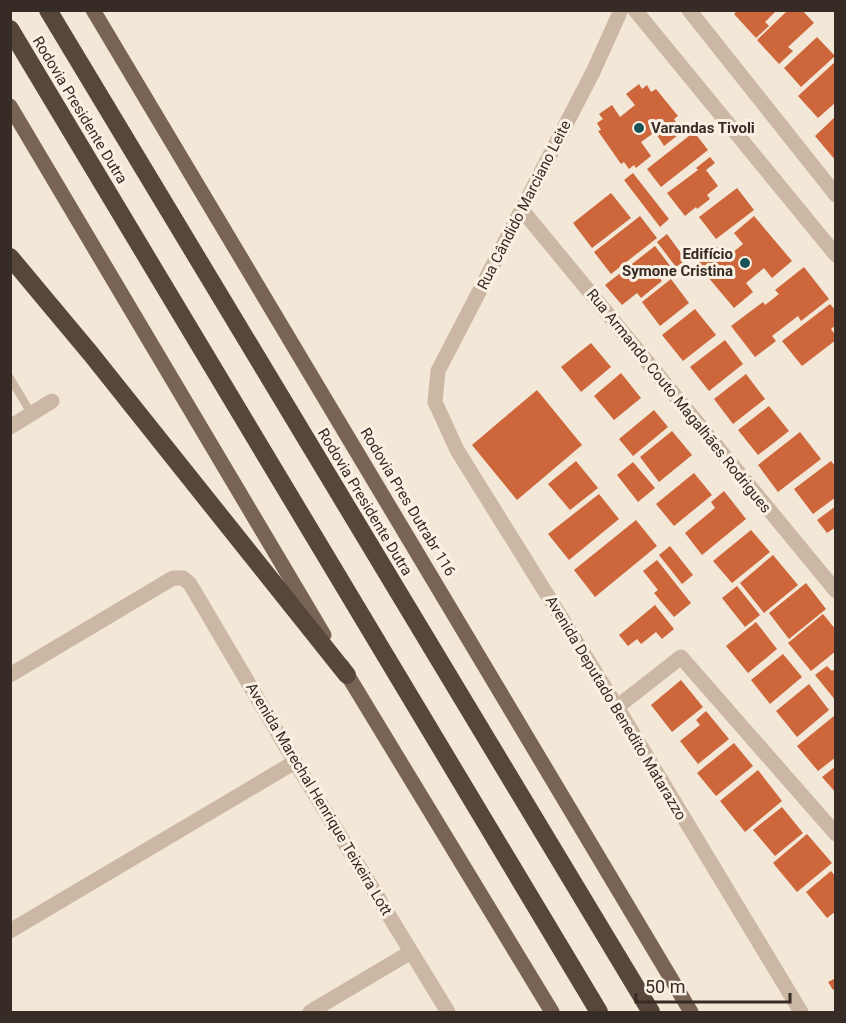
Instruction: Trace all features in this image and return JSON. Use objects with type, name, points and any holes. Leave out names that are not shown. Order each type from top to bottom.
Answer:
[{"type":"highway","name":"Rodovia Presidente Dutra","points":[[48,10],[651,1012]]},
{"type":"highway","name":"Rodovia Presidente Dutra","points":[[10,29],[599,1012]]},
{"type":"highway","points":[[10,257],[347,675]]},
{"type":"main road","name":"Rodovia Pres Dutrabr 116","points":[[93,10],[691,1012]]},
{"type":"main road","points":[[10,106],[347,675],[552,1012]]},
{"type":"street","name":"Rua Cândido Marciano Leite","points":[[435,402],[438,371],[593,72],[621,10]]},
{"type":"street","points":[[634,10],[836,255]]},
{"type":"street","points":[[689,10],[836,195]]},
{"type":"street","name":"Rua Armando Couto Magalhães Rodrigues","points":[[522,210],[836,591]]},
{"type":"street","points":[[10,426],[52,401]]},
{"type":"street","name":"Avenida Deputado Benedito Matarazzo","points":[[435,402],[457,450],[617,707],[801,1012]]},
{"type":"street","name":"Avenida Marechal Henrique Teixeira Lott","points":[[10,675],[173,578],[183,578],[190,584],[295,762],[448,1012]]},
{"type":"street","points":[[617,707],[681,657],[836,834]]},
{"type":"street","points":[[10,931],[295,762]]},
{"type":"street","points":[[310,1012],[411,952]]},
{"type":"lane","points":[[10,378],[31,413]]},
{"type":"building","points":[[738,10],[777,10],[765,22],[769,26],[756,38],[734,14]]},
{"type":"building","points":[[788,10],[802,10],[814,23],[788,47],[793,51],[779,64],[757,40]]},
{"type":"building","points":[[817,37],[835,56],[801,87],[784,68]]},
{"type":"building","points":[[836,61],[836,102],[818,118],[798,96]]},
{"type":"building","name":"Varandas Tivoli","points":[[639,84],[642,89],[647,85],[651,92],[656,89],[678,116],[674,119],[679,127],[675,131],[678,135],[664,146],[655,132],[641,142],[651,156],[636,168],[634,165],[629,169],[624,162],[621,164],[598,131],[601,130],[597,123],[603,119],[599,114],[612,105],[620,117],[635,105],[626,94]]},
{"type":"building","points":[[836,116],[836,161],[815,136]]},
{"type":"building","points":[[694,132],[708,150],[661,187],[647,169]]},
{"type":"building","points":[[710,157],[715,163],[706,170],[718,186],[707,195],[710,199],[685,216],[667,193],[698,170],[696,168]]},
{"type":"building","points":[[633,173],[669,219],[660,227],[624,180]]},
{"type":"building","points":[[737,188],[754,210],[716,239],[699,217]]},
{"type":"building","points":[[611,193],[631,218],[592,248],[573,223]]},
{"type":"building","points":[[640,216],[657,238],[611,274],[594,252]]},
{"type":"building","name":"Edifício Symone Cristina","points":[[754,216],[792,261],[772,278],[764,268],[746,283],[753,292],[734,308],[697,264],[717,247],[726,258],[743,244],[734,233]]},
{"type":"building","points":[[667,234],[686,260],[676,267],[657,242]]},
{"type":"building","points":[[655,246],[671,267],[658,276],[662,281],[641,298],[637,293],[622,305],[605,285]]},
{"type":"building","points":[[804,267],[829,299],[801,321],[798,316],[772,336],[776,341],[755,357],[731,326],[763,302],[765,305],[779,294],[775,290]]},
{"type":"building","points":[[671,279],[689,303],[660,326],[642,302]]},
{"type":"building","points":[[830,304],[836,311],[836,325],[831,329],[836,340],[802,366],[782,341]]},
{"type":"building","points":[[695,309],[716,335],[683,361],[662,335]]},
{"type":"building","points":[[725,340],[743,364],[709,391],[690,367]]},
{"type":"building","points":[[591,343],[611,367],[581,392],[561,367]]},
{"type":"building","points":[[621,373],[641,398],[614,420],[594,396]]},
{"type":"building","points":[[746,374],[765,399],[733,424],[714,399]]},
{"type":"building","points":[[537,390],[582,445],[517,500],[472,445]]},
{"type":"building","points":[[769,406],[789,431],[758,455],[738,430]]},
{"type":"building","points":[[654,410],[668,427],[633,456],[619,439]]},
{"type":"building","points":[[672,431],[692,455],[659,482],[640,457]]},
{"type":"building","points":[[800,432],[821,459],[778,492],[758,465]]},
{"type":"building","points":[[576,461],[598,488],[570,510],[548,484]]},
{"type":"building","points":[[831,461],[836,467],[836,497],[813,514],[794,489]]},
{"type":"building","points":[[633,462],[655,488],[638,502],[617,475]]},
{"type":"building","points":[[694,473],[712,495],[674,526],[656,504]]},
{"type":"building","points":[[724,491],[746,519],[702,555],[685,533],[715,508],[711,502]]},
{"type":"building","points":[[599,494],[619,519],[569,560],[548,534]]},
{"type":"building","points":[[836,506],[836,527],[827,533],[817,520]]},
{"type":"building","points":[[636,520],[657,546],[595,597],[574,570]]},
{"type":"building","points":[[751,530],[770,552],[732,583],[713,561]]},
{"type":"building","points":[[670,546],[693,575],[682,584],[659,555]]},
{"type":"building","points":[[773,555],[798,585],[764,613],[740,583]]},
{"type":"building","points":[[657,560],[691,603],[674,617],[654,593],[658,590],[643,571]]},
{"type":"building","points":[[806,583],[826,609],[789,639],[769,613]]},
{"type":"building","points":[[737,586],[760,615],[745,627],[722,598]]},
{"type":"building","points":[[655,605],[674,629],[662,639],[656,632],[641,644],[637,639],[628,646],[619,635]]},
{"type":"building","points":[[823,614],[836,630],[836,651],[811,671],[788,643]]},
{"type":"building","points":[[756,622],[777,649],[748,673],[726,646]]},
{"type":"building","points":[[783,654],[802,677],[770,704],[751,680]]},
{"type":"building","points":[[827,666],[832,671],[836,668],[836,701],[815,675]]},
{"type":"building","points":[[681,680],[703,707],[672,732],[651,705]]},
{"type":"building","points":[[809,684],[829,710],[797,737],[776,711]]},
{"type":"building","points":[[706,711],[729,739],[698,764],[680,741],[700,725],[696,720]]},
{"type":"building","points":[[834,716],[836,718],[836,757],[818,771],[797,746]]},
{"type":"building","points":[[734,743],[753,766],[716,796],[697,773]]},
{"type":"building","points":[[836,766],[836,793],[822,777]]},
{"type":"building","points":[[758,770],[782,801],[745,832],[720,801]]},
{"type":"building","points":[[782,807],[803,833],[775,856],[753,830]]},
{"type":"building","points":[[807,834],[832,863],[797,892],[773,863]]},
{"type":"building","points":[[831,871],[836,877],[836,911],[827,918],[806,892]]},
{"type":"building","points":[[836,978],[836,989],[833,990],[828,982]]},
{"type":"place","name":"Varandas Tivoli","points":[[639,128]]},
{"type":"place","name":"Edifício Symone Cristina","points":[[745,263]]}]
